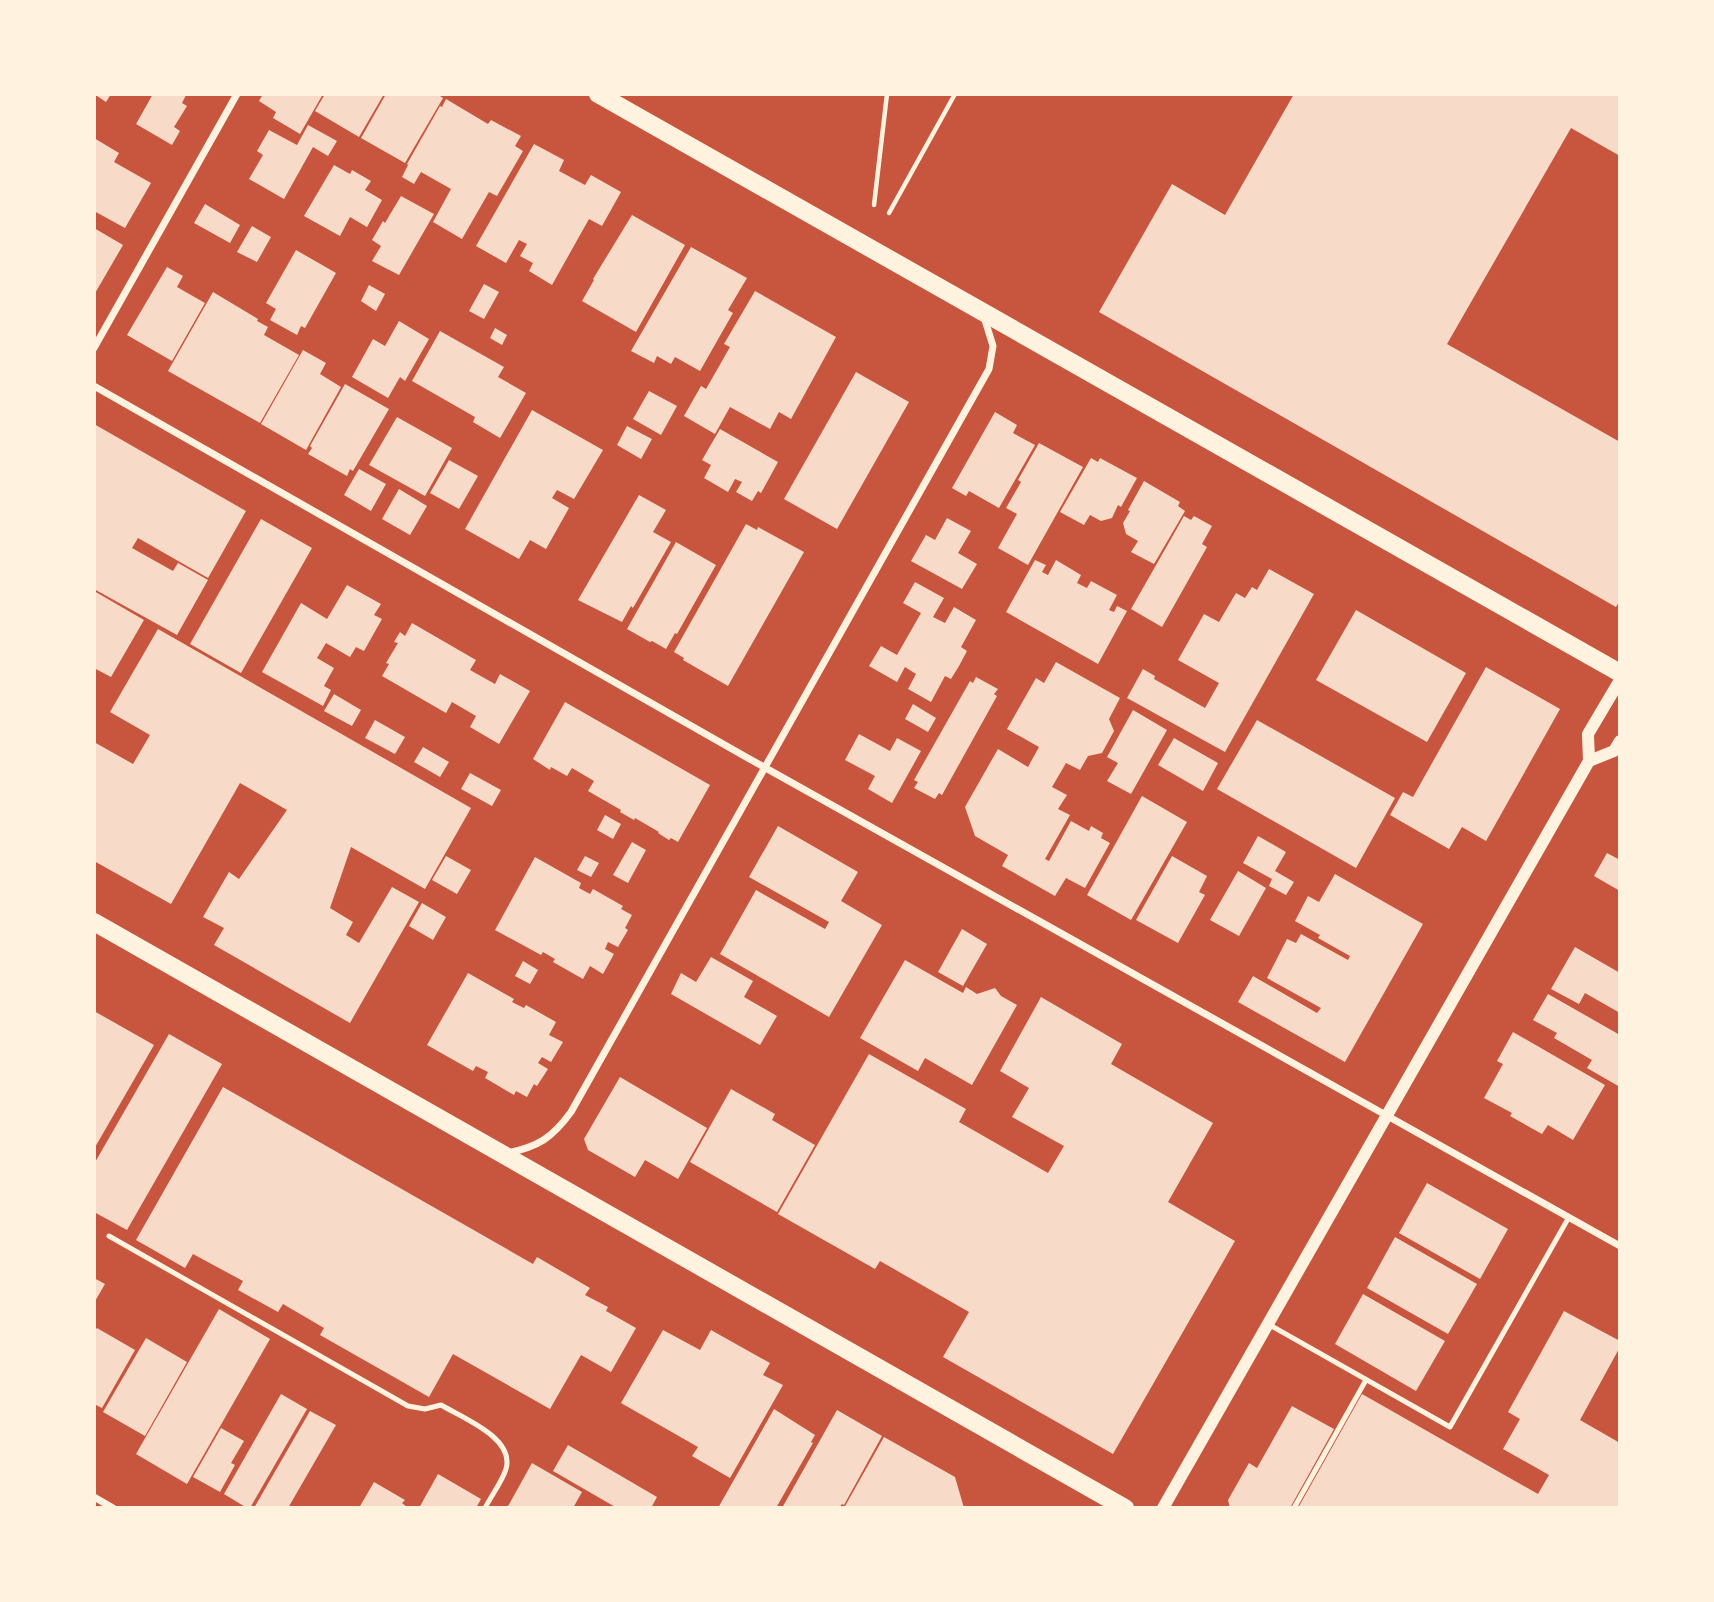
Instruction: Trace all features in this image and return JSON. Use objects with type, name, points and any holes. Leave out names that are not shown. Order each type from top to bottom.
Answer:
[{"type":"main road","points":[[597,94],[1619,673]]},
{"type":"main road","points":[[94,922],[1125,1507]]},
{"type":"street","points":[[94,348],[237,94]]},
{"type":"street","points":[[502,1154],[526,1149],[542,1142],[559,1127],[570,1112],[989,369],[993,346],[982,312]]},
{"type":"street","points":[[94,386],[765,768],[1619,1246]]},
{"type":"street","points":[[1163,1507],[1589,761],[1588,734],[1619,680]]},
{"type":"street","points":[[1589,761],[1614,751],[1619,741]]},
{"type":"street","points":[[94,1497],[113,1507]]},
{"type":"lane","points":[[1268,1324],[1450,1427],[1569,1217]]},
{"type":"lane","points":[[109,1236],[408,1406],[425,1409],[441,1405],[493,1435],[506,1452],[506,1467],[485,1507]]},
{"type":"lane","points":[[1294,1507],[1366,1380]]},
{"type":"path","points":[[874,205],[887,94]]},
{"type":"path","points":[[889,213],[955,94]]},
{"type":"building","points":[[94,94],[111,94],[106,102]]},
{"type":"building","points":[[153,94],[186,95],[182,103],[187,106],[174,127],[180,131],[172,145],[136,124]]},
{"type":"building","points":[[263,94],[323,94],[300,134],[273,118],[276,112],[259,101]]},
{"type":"building","points":[[325,94],[384,94],[359,137],[315,111]]},
{"type":"building","points":[[386,94],[437,94],[443,98],[405,163],[361,138]]},
{"type":"building","points":[[1294,94],[1620,94],[1620,156],[1571,128],[1447,344],[1620,442],[1620,600],[1616,607],[1099,312],[1172,184],[1225,215]]},
{"type":"building","points":[[446,99],[488,124],[491,120],[521,136],[515,146],[523,151],[497,196],[489,192],[462,239],[433,222],[451,189],[421,172],[414,184],[402,177]]},
{"type":"building","points":[[308,125],[337,141],[328,156],[313,147],[284,199],[249,179],[263,155],[257,151],[269,130],[297,145]]},
{"type":"building","points":[[94,138],[119,153],[114,162],[151,183],[125,228],[94,211]]},
{"type":"building","points":[[534,144],[564,160],[559,171],[585,185],[591,175],[621,192],[602,226],[589,219],[552,285],[529,271],[533,263],[520,256],[527,244],[519,240],[506,263],[476,246]]},
{"type":"building","points":[[334,165],[350,174],[352,170],[371,181],[365,190],[382,200],[367,227],[350,217],[340,236],[304,216]]},
{"type":"building","points":[[401,196],[434,214],[399,275],[372,261],[381,246],[372,240]]},
{"type":"building","points":[[205,204],[240,225],[230,243],[194,223]]},
{"type":"building","points":[[632,215],[685,245],[636,332],[582,301]]},
{"type":"building","points":[[252,226],[271,237],[257,262],[237,252]]},
{"type":"building","points":[[94,228],[123,245],[94,295]]},
{"type":"building","points":[[691,247],[747,278],[728,310],[733,313],[700,371],[675,357],[671,364],[657,356],[654,363],[631,351]]},
{"type":"building","points":[[296,250],[336,273],[305,328],[301,326],[297,335],[270,320],[276,309],[266,303]]},
{"type":"building","points":[[167,267],[183,276],[177,287],[205,303],[172,361],[127,335]]},
{"type":"building","points":[[484,284],[499,292],[484,319],[469,311]]},
{"type":"building","points":[[369,285],[385,294],[376,311],[361,301]]},
{"type":"building","points":[[755,291],[836,337],[791,419],[779,412],[770,429],[730,407],[715,434],[684,416],[701,386],[706,389],[730,347],[724,344]]},
{"type":"building","points":[[213,292],[258,319],[257,321],[268,327],[264,335],[299,355],[260,423],[168,371]]},
{"type":"building","points":[[399,321],[429,339],[405,381],[400,377],[388,398],[352,377],[373,339],[385,346]]},
{"type":"building","points":[[495,328],[507,335],[502,345],[490,338]]},
{"type":"building","points":[[440,331],[504,367],[498,377],[526,393],[500,438],[473,422],[475,417],[412,381]]},
{"type":"building","points":[[303,350],[326,363],[320,374],[341,387],[306,450],[261,424]]},
{"type":"building","points":[[856,372],[909,402],[837,529],[784,499]]},
{"type":"building","points":[[345,384],[389,409],[353,471],[350,469],[347,476],[308,454]]},
{"type":"building","points":[[649,391],[677,406],[661,435],[633,419]]},
{"type":"building","points":[[532,410],[603,450],[574,499],[557,490],[552,498],[569,508],[546,549],[530,540],[519,559],[465,529]]},
{"type":"building","points":[[995,412],[1017,425],[1013,433],[1035,445],[999,508],[969,491],[966,496],[952,488]]},
{"type":"building","points":[[397,417],[452,448],[425,496],[369,465]]},
{"type":"building","points":[[94,424],[246,511],[208,578],[138,538],[132,548],[173,571],[178,563],[208,580],[177,635],[94,589]]},
{"type":"building","points":[[627,426],[652,439],[641,459],[617,445]]},
{"type":"building","points":[[720,429],[778,462],[761,493],[758,491],[752,501],[736,492],[742,482],[735,479],[728,492],[704,478],[711,465],[702,460]]},
{"type":"building","points":[[1039,443],[1083,467],[1028,565],[998,548],[1017,514],[1006,508]]},
{"type":"building","points":[[1091,458],[1098,462],[1100,458],[1137,478],[1112,518],[1101,521],[1090,515],[1084,525],[1060,512]]},
{"type":"building","points":[[449,460],[478,476],[459,509],[430,493]]},
{"type":"building","points":[[359,469],[386,484],[371,511],[344,495]]},
{"type":"building","points":[[1144,481],[1180,502],[1178,506],[1185,511],[1154,564],[1131,552],[1138,541],[1126,534],[1123,523]]},
{"type":"building","points":[[399,489],[427,506],[410,535],[382,519]]},
{"type":"building","points":[[639,495],[666,510],[653,532],[671,542],[622,622],[578,600]]},
{"type":"building","points":[[1184,516],[1191,520],[1194,516],[1212,526],[1202,544],[1207,547],[1162,627],[1131,609]]},
{"type":"building","points":[[947,518],[971,531],[958,553],[977,564],[962,589],[911,561],[926,535],[935,540]]},
{"type":"building","points":[[261,519],[312,548],[241,673],[190,644]]},
{"type":"building","points":[[746,524],[757,530],[758,527],[804,552],[728,686],[674,652]]},
{"type":"building","points":[[676,542],[716,565],[666,649],[627,629]]},
{"type":"building","points":[[1035,560],[1046,565],[1042,572],[1048,575],[1056,560],[1081,575],[1077,583],[1087,588],[1091,581],[1117,595],[1109,610],[1114,612],[1117,606],[1127,611],[1098,664],[1006,612]]},
{"type":"building","points":[[1269,569],[1314,594],[1225,752],[1127,698],[1143,669],[1155,676],[1154,679],[1205,708],[1219,683],[1178,660],[1204,614],[1219,622],[1236,593],[1245,598],[1252,587],[1257,590]]},
{"type":"building","points":[[915,582],[944,598],[933,617],[945,623],[954,607],[976,620],[961,647],[967,651],[959,666],[951,679],[945,676],[931,702],[908,689],[916,674],[905,667],[897,682],[869,666],[881,646],[897,655],[921,613],[903,603]]},
{"type":"building","points":[[347,585],[381,604],[374,615],[382,619],[364,651],[356,647],[350,657],[326,643],[317,658],[334,668],[324,686],[331,690],[323,706],[262,672],[301,603],[327,619]]},
{"type":"building","points":[[94,591],[144,620],[111,677],[94,668]]},
{"type":"building","points":[[1356,610],[1466,673],[1427,742],[1316,680]]},
{"type":"building","points":[[412,623],[476,660],[470,670],[495,684],[500,674],[530,691],[499,744],[470,727],[476,716],[452,702],[446,713],[382,676],[398,643],[394,642],[400,632],[405,636]]},
{"type":"building","points":[[158,629],[471,808],[425,889],[351,847],[330,908],[353,922],[346,935],[359,943],[392,887],[419,902],[350,1023],[214,945],[224,928],[203,917],[229,872],[239,879],[287,810],[240,783],[171,904],[94,861],[94,742],[133,764],[150,735],[110,712]]},
{"type":"building","points":[[1056,662],[1120,698],[1109,719],[1114,731],[1102,753],[1088,756],[1080,770],[1066,763],[1052,787],[1067,795],[1058,809],[1070,815],[1045,859],[1049,861],[1071,821],[1089,831],[1091,826],[1103,833],[1101,838],[1110,843],[1085,888],[1066,878],[1055,896],[1002,866],[1008,855],[975,836],[965,807],[998,749],[1028,767],[1039,747],[1007,729],[1036,678],[1044,683]]},
{"type":"building","points":[[1486,667],[1560,709],[1486,841],[1462,827],[1449,849],[1390,815],[1403,792],[1413,797]]},
{"type":"building","points":[[976,677],[998,689],[994,694],[997,696],[942,795],[939,793],[935,799],[914,788],[918,782],[914,780],[970,681],[973,683]]},
{"type":"building","points":[[334,694],[361,710],[352,726],[324,711]]},
{"type":"building","points":[[565,702],[710,785],[678,842],[671,838],[669,840],[588,791],[594,781],[572,768],[567,776],[551,767],[550,770],[533,759]]},
{"type":"building","points":[[913,704],[936,718],[928,732],[905,719]]},
{"type":"building","points":[[1133,710],[1167,730],[1131,794],[1107,781],[1118,763],[1107,757]]},
{"type":"building","points":[[375,720],[405,737],[395,754],[365,738]]},
{"type":"building","points":[[1257,720],[1395,798],[1356,868],[1217,789]]},
{"type":"building","points":[[859,734],[890,751],[897,738],[921,751],[892,803],[868,789],[875,776],[845,760]]},
{"type":"building","points":[[1174,738],[1218,763],[1203,791],[1158,765]]},
{"type":"building","points":[[423,747],[449,762],[440,777],[414,762]]},
{"type":"building","points":[[470,773],[501,790],[492,806],[461,789]]},
{"type":"building","points":[[1142,796],[1187,822],[1131,920],[1087,895]]},
{"type":"building","points":[[605,815],[621,824],[613,839],[597,830]]},
{"type":"building","points":[[778,826],[858,872],[841,901],[882,925],[829,1017],[720,954],[756,890],[825,929],[829,922],[749,877]]},
{"type":"building","points":[[1258,836],[1286,852],[1275,871],[1294,882],[1286,895],[1269,886],[1272,879],[1243,863]]},
{"type":"building","points":[[632,842],[646,850],[628,883],[613,875]]},
{"type":"building","points":[[1607,853],[1620,860],[1620,891],[1594,876]]},
{"type":"building","points":[[446,856],[471,870],[457,894],[432,880]]},
{"type":"building","points":[[585,856],[599,863],[591,877],[577,870]]},
{"type":"building","points":[[1172,856],[1207,876],[1199,892],[1205,895],[1178,943],[1136,920]]},
{"type":"building","points":[[535,857],[581,883],[579,888],[590,894],[593,889],[623,906],[621,909],[632,915],[625,928],[628,930],[618,947],[608,942],[605,949],[614,954],[603,974],[590,966],[583,979],[553,962],[555,959],[543,952],[541,955],[495,930]]},
{"type":"building","points":[[1238,871],[1266,888],[1239,936],[1210,920]]},
{"type":"building","points":[[1335,874],[1423,924],[1345,1062],[1238,1002],[1253,976],[1317,1013],[1321,1008],[1267,978],[1287,939],[1296,943],[1301,934],[1348,960],[1350,956],[1295,921],[1308,896],[1319,902]]},
{"type":"building","points":[[422,903],[446,917],[433,940],[409,926]]},
{"type":"building","points":[[962,929],[987,944],[963,986],[938,972]]},
{"type":"building","points":[[1575,947],[1620,973],[1620,1013],[1585,993],[1579,1004],[1551,989]]},
{"type":"building","points":[[711,957],[753,981],[744,997],[777,1016],[760,1045],[671,994],[681,973],[696,982]]},
{"type":"building","points":[[905,960],[963,993],[966,987],[977,994],[995,988],[1001,996],[1017,1005],[972,1085],[925,1058],[918,1071],[860,1038]]},
{"type":"building","points":[[523,961],[538,970],[530,984],[515,976]]},
{"type":"building","points":[[468,973],[514,999],[512,1002],[524,1008],[526,1005],[556,1022],[549,1035],[563,1042],[551,1062],[542,1057],[538,1063],[548,1069],[537,1086],[534,1084],[527,1097],[516,1091],[514,1095],[485,1078],[488,1072],[476,1066],[473,1071],[427,1045]]},
{"type":"building","points":[[1548,994],[1620,1035],[1620,1087],[1587,1068],[1592,1060],[1554,1038],[1557,1033],[1533,1020]]},
{"type":"building","points":[[1041,997],[1122,1044],[1111,1064],[1213,1123],[1168,1202],[1235,1241],[1113,1454],[943,1357],[969,1312],[880,1261],[875,1269],[778,1214],[869,1054],[966,1109],[959,1122],[1048,1173],[1064,1146],[1012,1117],[1029,1088],[1000,1071]]},
{"type":"building","points":[[94,1011],[154,1045],[94,1149]]},
{"type":"building","points":[[1513,1032],[1605,1085],[1573,1140],[1548,1125],[1542,1134],[1484,1098],[1503,1064],[1497,1061]]},
{"type":"building","points":[[169,1034],[222,1064],[127,1230],[94,1212],[94,1164]]},
{"type":"building","points":[[620,1077],[707,1128],[678,1179],[645,1160],[635,1177],[588,1150],[584,1139]]},
{"type":"building","points":[[223,1087],[533,1264],[537,1257],[590,1288],[585,1295],[608,1307],[606,1311],[636,1328],[611,1372],[581,1355],[550,1409],[453,1354],[429,1397],[320,1335],[324,1328],[283,1304],[278,1312],[238,1290],[243,1281],[193,1254],[185,1268],[136,1240]]},
{"type":"building","points":[[731,1089],[775,1114],[772,1120],[815,1145],[777,1212],[690,1162]]},
{"type":"building","points":[[1427,1183],[1508,1229],[1480,1279],[1399,1233]]},
{"type":"building","points":[[1395,1237],[1477,1284],[1448,1334],[1367,1288]]},
{"type":"building","points":[[94,1278],[105,1284],[94,1303]]},
{"type":"building","points":[[1363,1294],[1445,1341],[1416,1391],[1335,1344]]},
{"type":"building","points":[[219,1309],[270,1339],[187,1484],[136,1454]]},
{"type":"building","points":[[1564,1311],[1620,1341],[1620,1347],[1580,1420],[1620,1443],[1620,1508],[1298,1508],[1362,1394],[1538,1494],[1549,1475],[1503,1449],[1520,1419],[1508,1412]]},
{"type":"building","points":[[97,1328],[135,1350],[102,1408],[94,1404],[94,1332]]},
{"type":"building","points":[[663,1330],[700,1350],[711,1330],[770,1363],[763,1375],[783,1385],[730,1478],[692,1456],[698,1447],[621,1403]]},
{"type":"building","points":[[146,1338],[187,1362],[145,1436],[103,1412]]},
{"type":"building","points":[[281,1394],[307,1409],[250,1508],[247,1508],[224,1494]]},
{"type":"building","points":[[1292,1406],[1334,1429],[1290,1508],[1230,1508],[1228,1500],[1249,1463],[1257,1468]]},
{"type":"building","points":[[774,1409],[815,1435],[811,1442],[813,1443],[776,1508],[718,1508]]},
{"type":"building","points":[[837,1410],[882,1436],[844,1505],[839,1508],[782,1508]]},
{"type":"building","points":[[310,1411],[336,1425],[288,1508],[254,1508]]},
{"type":"building","points":[[221,1428],[244,1441],[231,1463],[235,1465],[220,1492],[193,1477]]},
{"type":"building","points":[[884,1437],[955,1477],[964,1508],[844,1508]]},
{"type":"building","points":[[568,1445],[657,1497],[651,1508],[617,1508],[553,1471]]},
{"type":"building","points":[[532,1463],[582,1492],[573,1508],[507,1508]]},
{"type":"building","points":[[438,1474],[481,1499],[476,1508],[419,1508]]},
{"type":"building","points":[[374,1482],[405,1500],[402,1503],[408,1508],[359,1508]]}]
